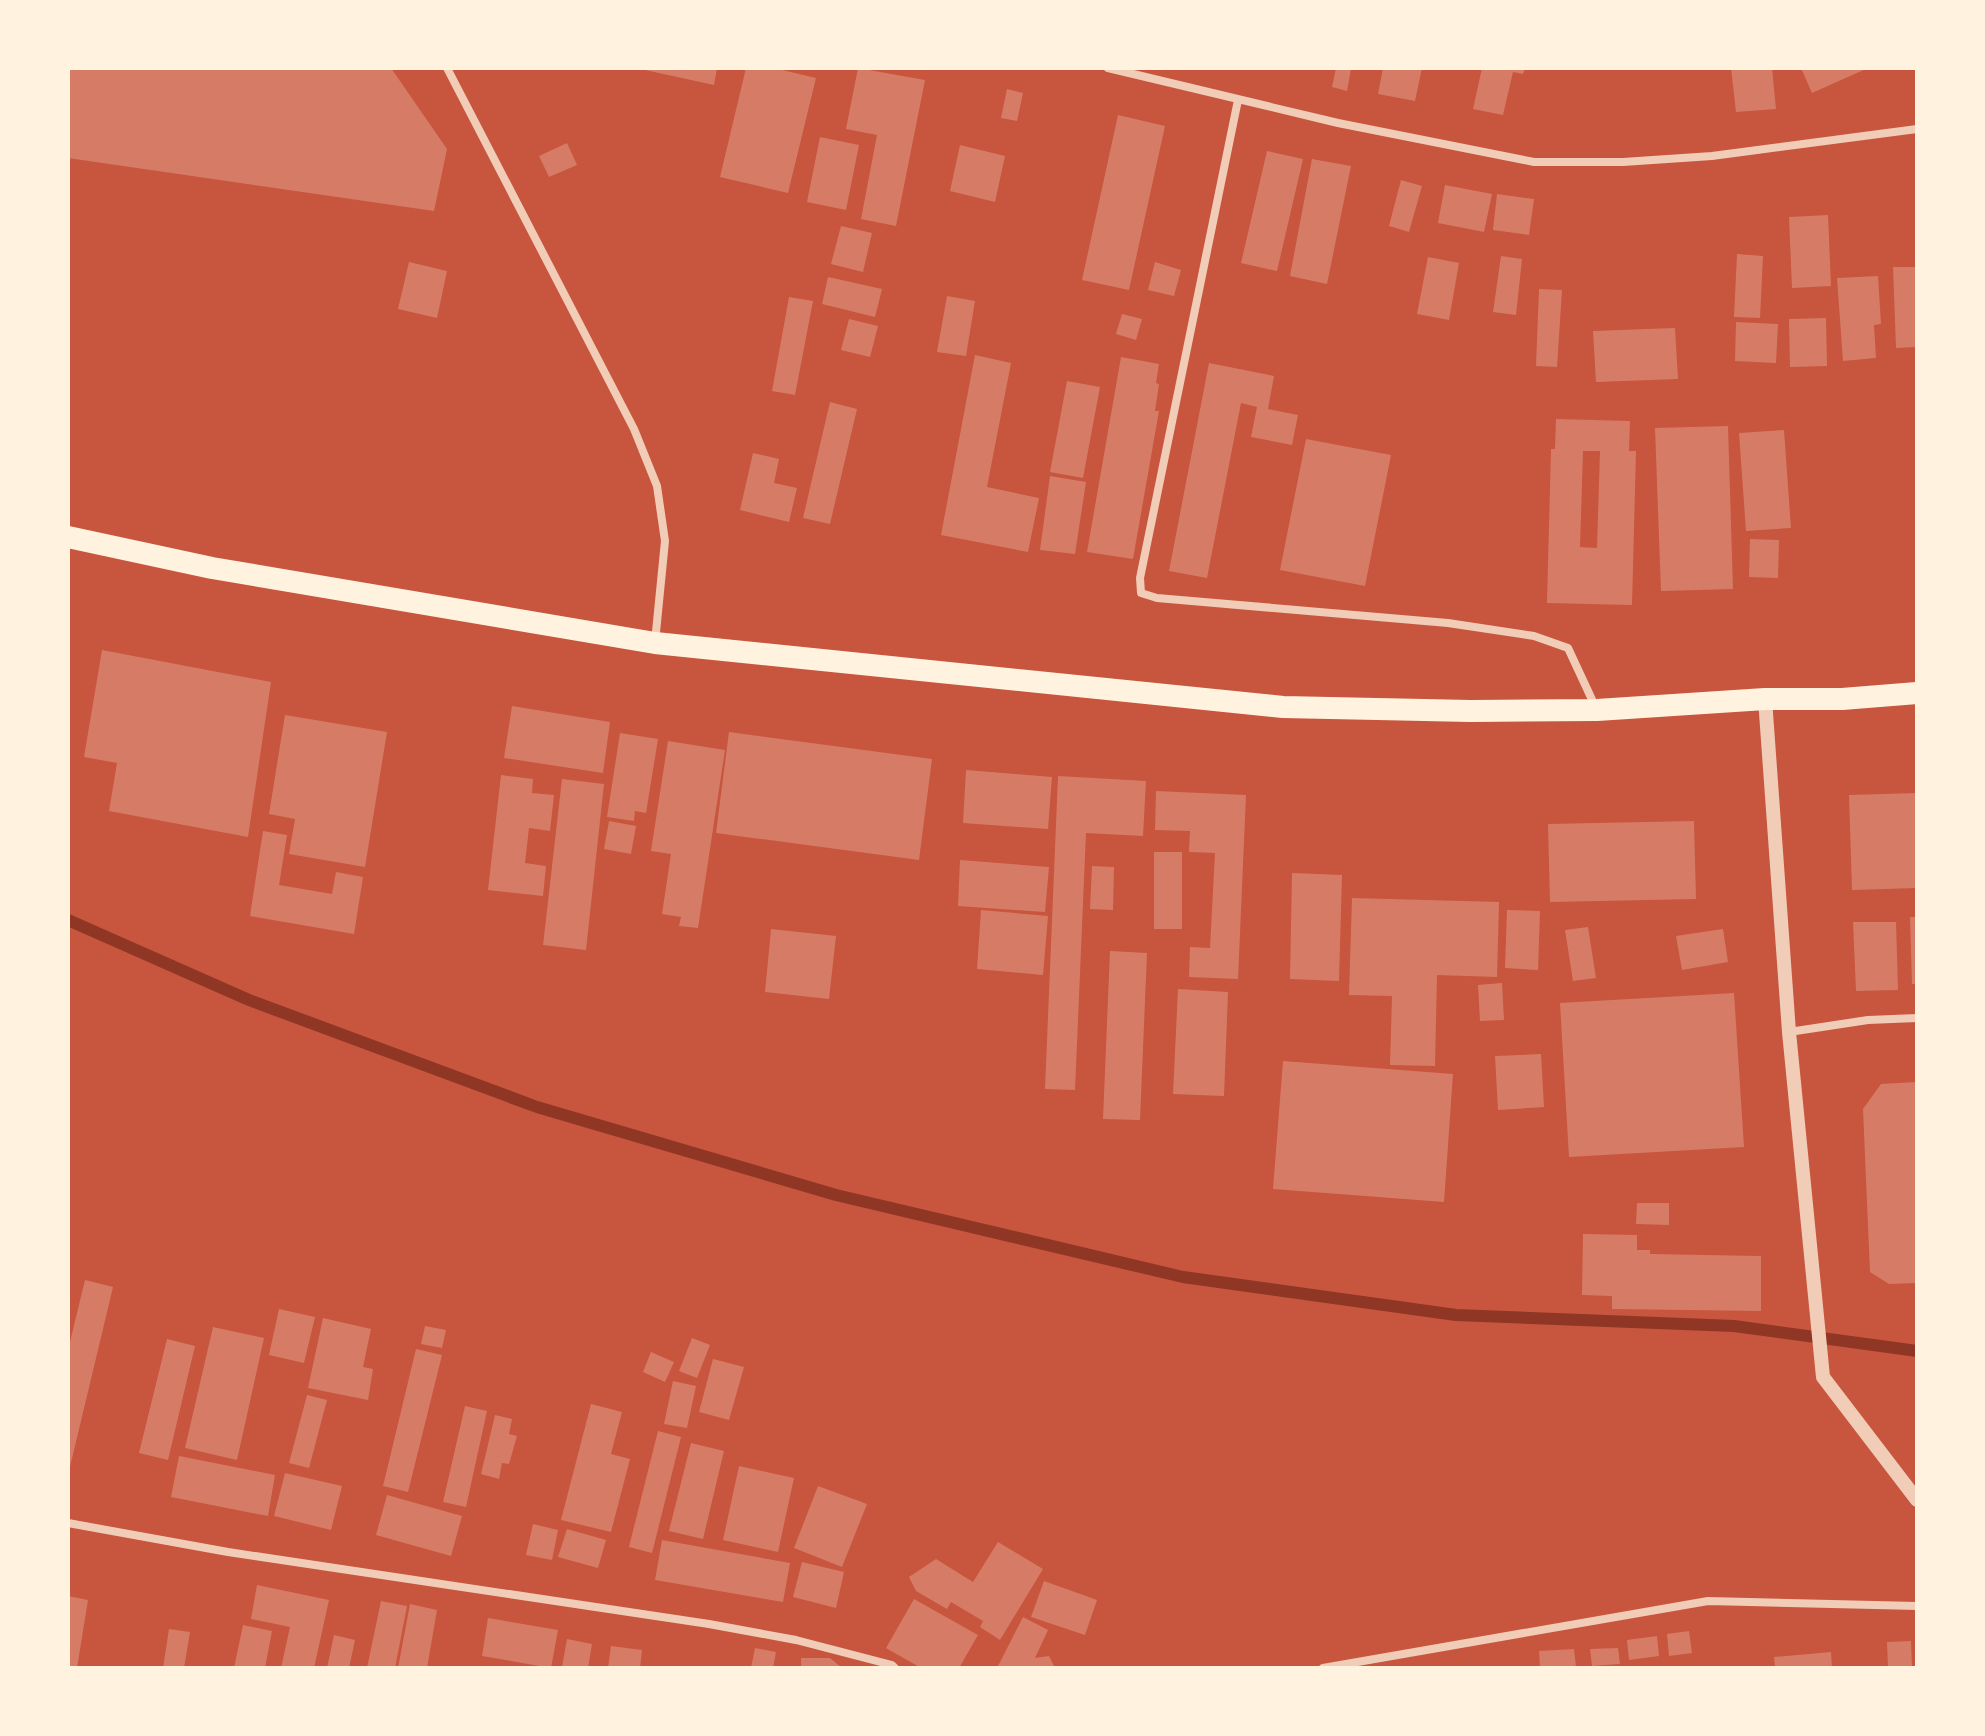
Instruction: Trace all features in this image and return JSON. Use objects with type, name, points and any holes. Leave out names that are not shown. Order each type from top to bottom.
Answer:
[{"type":"highway","points":[[68,537],[212,568],[655,643],[1283,707],[1597,710],[1917,693]]},
{"type":"street","points":[[447,68],[634,429],[657,486],[665,541],[655,643]]},
{"type":"street","points":[[1108,68],[1238,100],[1534,162],[1623,162],[1712,156],[1917,129]]},
{"type":"street","points":[[1238,100],[1140,578],[1141,593],[1157,598],[1448,623],[1534,636],[1568,648],[1597,710]]},
{"type":"street","points":[[1765,699],[1789,1032],[1823,1377],[1917,1500]]},
{"type":"street","points":[[1789,1032],[1868,1020],[1917,1018]]},
{"type":"street","points":[[68,1523],[228,1552],[709,1624],[796,1640],[895,1668]]},
{"type":"street","points":[[1323,1668],[1708,1601],[1917,1606]]},
{"type":"building","points":[[68,68],[391,68],[447,149],[434,211],[68,158]]},
{"type":"building","points":[[636,68],[717,68],[714,85]]},
{"type":"building","points":[[746,68],[774,68],[816,78],[788,193],[720,177]]},
{"type":"building","points":[[858,68],[925,80],[896,226],[861,219],[877,135],[846,129]]},
{"type":"building","points":[[1336,68],[1351,69],[1347,91],[1332,87]]},
{"type":"building","points":[[1383,68],[1422,68],[1415,101],[1378,94]]},
{"type":"building","points":[[1482,68],[1525,68],[1523,74],[1513,72],[1503,115],[1473,109]]},
{"type":"building","points":[[1731,68],[1772,68],[1776,109],[1736,112]]},
{"type":"building","points":[[1801,68],[1868,68],[1812,93]]},
{"type":"building","points":[[1007,89],[1023,93],[1017,121],[1001,118]]},
{"type":"building","points":[[1118,115],[1165,126],[1129,290],[1082,280]]},
{"type":"building","points":[[820,137],[859,145],[846,210],[807,202]]},
{"type":"building","points":[[567,143],[577,165],[549,177],[539,156]]},
{"type":"building","points":[[960,145],[1005,156],[995,202],[950,191]]},
{"type":"building","points":[[1267,151],[1303,159],[1277,271],[1241,263]]},
{"type":"building","points":[[1312,159],[1351,166],[1327,284],[1290,276]]},
{"type":"building","points":[[1401,180],[1422,186],[1409,232],[1389,226]]},
{"type":"building","points":[[1445,185],[1492,194],[1484,232],[1438,223]]},
{"type":"building","points":[[1497,194],[1534,199],[1529,235],[1493,230]]},
{"type":"building","points":[[1828,215],[1831,286],[1792,288],[1789,217]]},
{"type":"building","points":[[841,226],[872,233],[863,272],[831,264]]},
{"type":"building","points":[[1737,254],[1763,256],[1760,318],[1734,317]]},
{"type":"building","points":[[1501,256],[1522,259],[1516,315],[1493,312]]},
{"type":"building","points":[[1428,257],[1459,263],[1449,320],[1417,314]]},
{"type":"building","points":[[409,262],[447,271],[437,318],[398,309]]},
{"type":"building","points":[[1155,262],[1181,270],[1174,296],[1148,290]]},
{"type":"building","points":[[1893,267],[1917,267],[1917,347],[1896,348]]},
{"type":"building","points":[[1878,276],[1881,324],[1874,325],[1876,358],[1843,361],[1837,278]]},
{"type":"building","points":[[828,277],[882,289],[875,317],[822,304]]},
{"type":"building","points":[[1539,289],[1562,290],[1557,367],[1536,366]]},
{"type":"building","points":[[947,296],[975,301],[966,356],[937,352]]},
{"type":"building","points":[[789,297],[813,301],[795,395],[772,391]]},
{"type":"building","points":[[1122,314],[1142,319],[1136,340],[1116,334]]},
{"type":"building","points":[[1826,318],[1827,366],[1790,367],[1789,319]]},
{"type":"building","points":[[849,319],[878,326],[870,357],[841,350]]},
{"type":"building","points":[[1736,322],[1778,324],[1776,363],[1735,361]]},
{"type":"building","points":[[1675,328],[1678,379],[1596,382],[1593,331]]},
{"type":"building","points":[[975,355],[1011,363],[987,487],[1039,498],[1028,552],[941,535]]},
{"type":"building","points":[[1121,357],[1159,364],[1155,411],[1159,411],[1133,559],[1087,552]]},
{"type":"building","points":[[1209,363],[1274,376],[1268,409],[1298,415],[1292,445],[1251,437],[1257,407],[1241,403],[1207,578],[1169,571]]},
{"type":"building","points":[[1067,381],[1100,387],[1083,478],[1050,472]]},
{"type":"building","points":[[830,402],[857,409],[830,524],[803,518]]},
{"type":"building","points":[[1556,419],[1630,421],[1629,451],[1636,451],[1632,605],[1547,603],[1551,449],[1555,449]],"holes":[[[1583,451],[1600,451],[1597,548],[1580,547]]]},
{"type":"building","points":[[1728,426],[1733,589],[1661,591],[1655,428]]},
{"type":"building","points":[[1784,430],[1791,528],[1746,531],[1739,433]]},
{"type":"building","points":[[1306,439],[1391,455],[1365,586],[1280,570]]},
{"type":"building","points":[[753,453],[779,459],[774,483],[797,488],[789,522],[740,510]]},
{"type":"building","points":[[1050,476],[1086,482],[1075,554],[1040,550]]},
{"type":"building","points":[[1750,539],[1779,540],[1778,578],[1749,577]]},
{"type":"building","points":[[102,650],[271,682],[248,837],[109,811],[117,763],[84,757]]},
{"type":"building","points":[[512,706],[610,722],[603,773],[504,758]]},
{"type":"building","points":[[285,715],[387,732],[365,867],[289,854],[295,819],[269,814]]},
{"type":"building","points":[[729,732],[932,759],[919,860],[716,833]]},
{"type":"building","points":[[620,733],[658,739],[646,813],[635,811],[634,821],[607,817]]},
{"type":"building","points":[[668,741],[725,750],[698,928],[679,926],[681,917],[662,914],[671,854],[651,851]]},
{"type":"building","points":[[966,770],[1052,777],[1048,829],[963,823]]},
{"type":"building","points":[[501,775],[533,779],[532,793],[554,795],[550,831],[529,828],[525,863],[546,866],[543,896],[488,890]]},
{"type":"building","points":[[1058,776],[1146,781],[1143,836],[1086,833],[1075,1090],[1045,1089]]},
{"type":"building","points":[[562,779],[604,784],[586,950],[543,945]]},
{"type":"building","points":[[1156,791],[1246,795],[1238,979],[1189,977],[1190,947],[1210,948],[1215,853],[1189,852],[1190,831],[1155,830]]},
{"type":"building","points":[[1917,793],[1917,888],[1852,890],[1849,795]]},
{"type":"building","points":[[609,821],[636,826],[631,854],[604,849]]},
{"type":"building","points":[[1694,821],[1696,899],[1550,902],[1548,824]]},
{"type":"building","points":[[263,831],[287,835],[279,885],[332,894],[336,872],[363,877],[354,934],[250,916]]},
{"type":"building","points":[[1154,852],[1182,852],[1182,929],[1154,929]]},
{"type":"building","points":[[960,860],[1049,867],[1045,912],[958,906]]},
{"type":"building","points":[[1092,866],[1114,867],[1113,910],[1090,909]]},
{"type":"building","points":[[1292,873],[1342,875],[1339,981],[1290,979]]},
{"type":"building","points":[[1352,898],[1499,902],[1497,977],[1437,975],[1435,1066],[1390,1065],[1392,996],[1349,995]]},
{"type":"building","points":[[981,910],[1048,916],[1043,975],[977,969]]},
{"type":"building","points":[[1507,910],[1540,911],[1538,970],[1505,968]]},
{"type":"building","points":[[1910,917],[1917,917],[1917,984],[1912,984]]},
{"type":"building","points":[[1853,922],[1896,922],[1898,990],[1856,991]]},
{"type":"building","points":[[1588,927],[1596,978],[1573,981],[1565,930]]},
{"type":"building","points":[[771,929],[836,936],[829,999],[765,992]]},
{"type":"building","points":[[1723,929],[1728,962],[1682,970],[1676,936]]},
{"type":"building","points":[[1110,951],[1147,953],[1140,1120],[1103,1119]]},
{"type":"building","points":[[1502,983],[1504,1020],[1480,1021],[1478,985]]},
{"type":"building","points":[[1178,989],[1228,992],[1224,1096],[1173,1094]]},
{"type":"building","points":[[1734,993],[1744,1147],[1569,1157],[1560,1003]]},
{"type":"building","points":[[1541,1054],[1544,1107],[1498,1110],[1495,1056]]},
{"type":"building","points":[[1283,1061],[1453,1074],[1444,1202],[1273,1189]]},
{"type":"building","points":[[1917,1082],[1917,1283],[1889,1284],[1870,1272],[1863,1109],[1881,1084]]},
{"type":"building","points":[[1637,1203],[1669,1203],[1669,1225],[1636,1224]]},
{"type":"building","points":[[1583,1234],[1637,1235],[1637,1250],[1650,1250],[1650,1254],[1761,1256],[1761,1311],[1612,1309],[1612,1296],[1582,1295]]},
{"type":"building","points":[[85,1280],[113,1287],[69,1471],[68,1350]]},
{"type":"building","points":[[279,1309],[315,1317],[304,1363],[269,1355]]},
{"type":"building","points":[[323,1318],[371,1329],[363,1367],[373,1369],[368,1400],[308,1388]]},
{"type":"building","points":[[425,1326],[446,1330],[442,1348],[421,1344]]},
{"type":"building","points":[[213,1327],[264,1338],[237,1460],[185,1448]]},
{"type":"building","points":[[692,1338],[710,1345],[697,1378],[679,1371]]},
{"type":"building","points":[[167,1339],[195,1346],[168,1460],[139,1453]]},
{"type":"building","points":[[416,1349],[442,1355],[408,1492],[383,1486]]},
{"type":"building","points":[[651,1352],[674,1362],[665,1382],[643,1372]]},
{"type":"building","points":[[713,1359],[744,1367],[729,1420],[699,1412]]},
{"type":"building","points":[[673,1381],[696,1386],[687,1428],[664,1424]]},
{"type":"building","points":[[307,1395],[327,1400],[309,1468],[289,1463]]},
{"type":"building","points":[[591,1404],[622,1412],[611,1454],[630,1459],[611,1532],[561,1520]]},
{"type":"building","points":[[465,1406],[487,1411],[466,1507],[443,1502]]},
{"type":"building","points":[[495,1415],[512,1419],[509,1434],[517,1436],[509,1464],[502,1463],[499,1479],[481,1474]]},
{"type":"building","points":[[658,1431],[681,1437],[652,1553],[629,1547]]},
{"type":"building","points":[[691,1443],[724,1451],[703,1539],[669,1531]]},
{"type":"building","points":[[179,1456],[275,1475],[268,1516],[171,1497]]},
{"type":"building","points":[[739,1466],[794,1478],[778,1552],[723,1540]]},
{"type":"building","points":[[285,1473],[342,1486],[331,1530],[274,1516]]},
{"type":"building","points":[[818,1486],[867,1504],[842,1567],[794,1548]]},
{"type":"building","points":[[387,1495],[462,1516],[451,1556],[376,1535]]},
{"type":"building","points":[[533,1524],[558,1530],[552,1560],[526,1555]]},
{"type":"building","points":[[567,1529],[606,1540],[598,1568],[558,1557]]},
{"type":"building","points":[[662,1540],[790,1563],[783,1602],[655,1580]]},
{"type":"building","points":[[998,1542],[1043,1569],[1000,1640],[980,1627],[983,1621],[951,1602],[947,1609],[916,1591],[909,1577],[936,1559],[973,1582]]},
{"type":"building","points":[[802,1562],[844,1572],[836,1608],[793,1597]]},
{"type":"building","points":[[1044,1581],[1097,1600],[1085,1635],[1031,1617]]},
{"type":"building","points":[[257,1585],[329,1600],[314,1668],[281,1668],[290,1627],[251,1619]]},
{"type":"building","points":[[68,1596],[88,1600],[77,1668],[68,1668]]},
{"type":"building","points":[[914,1599],[978,1635],[959,1668],[921,1668],[886,1648]]},
{"type":"building","points":[[381,1601],[407,1606],[395,1668],[367,1668]]},
{"type":"building","points":[[410,1604],[437,1610],[427,1668],[398,1668]]},
{"type":"building","points":[[1023,1617],[1048,1630],[1035,1658],[1049,1656],[1055,1668],[997,1668]]},
{"type":"building","points":[[488,1618],[558,1630],[551,1668],[482,1656]]},
{"type":"building","points":[[243,1625],[272,1631],[265,1668],[234,1668]]},
{"type":"building","points":[[169,1629],[190,1632],[184,1668],[163,1668]]},
{"type":"building","points":[[1689,1631],[1692,1653],[1669,1656],[1667,1634]]},
{"type":"building","points":[[334,1635],[355,1640],[349,1668],[327,1668]]},
{"type":"building","points":[[1657,1636],[1659,1656],[1629,1660],[1627,1640]]},
{"type":"building","points":[[567,1639],[592,1644],[588,1668],[562,1667]]},
{"type":"building","points":[[1911,1641],[1912,1668],[1888,1668],[1887,1642]]},
{"type":"building","points":[[611,1646],[642,1650],[640,1668],[608,1668]]},
{"type":"building","points":[[755,1648],[776,1652],[773,1668],[751,1668]]},
{"type":"building","points":[[1618,1648],[1620,1664],[1592,1666],[1590,1649]]},
{"type":"building","points":[[1574,1649],[1576,1667],[1540,1668],[1539,1651]]},
{"type":"building","points":[[1831,1652],[1832,1668],[1775,1668],[1774,1657]]},
{"type":"building","points":[[801,1658],[830,1658],[842,1668],[801,1668]]},
{"type":"waterway","points":[[68,920],[249,1000],[537,1107],[836,1195],[1183,1277],[1456,1315],[1734,1326],[1917,1351]]}]
